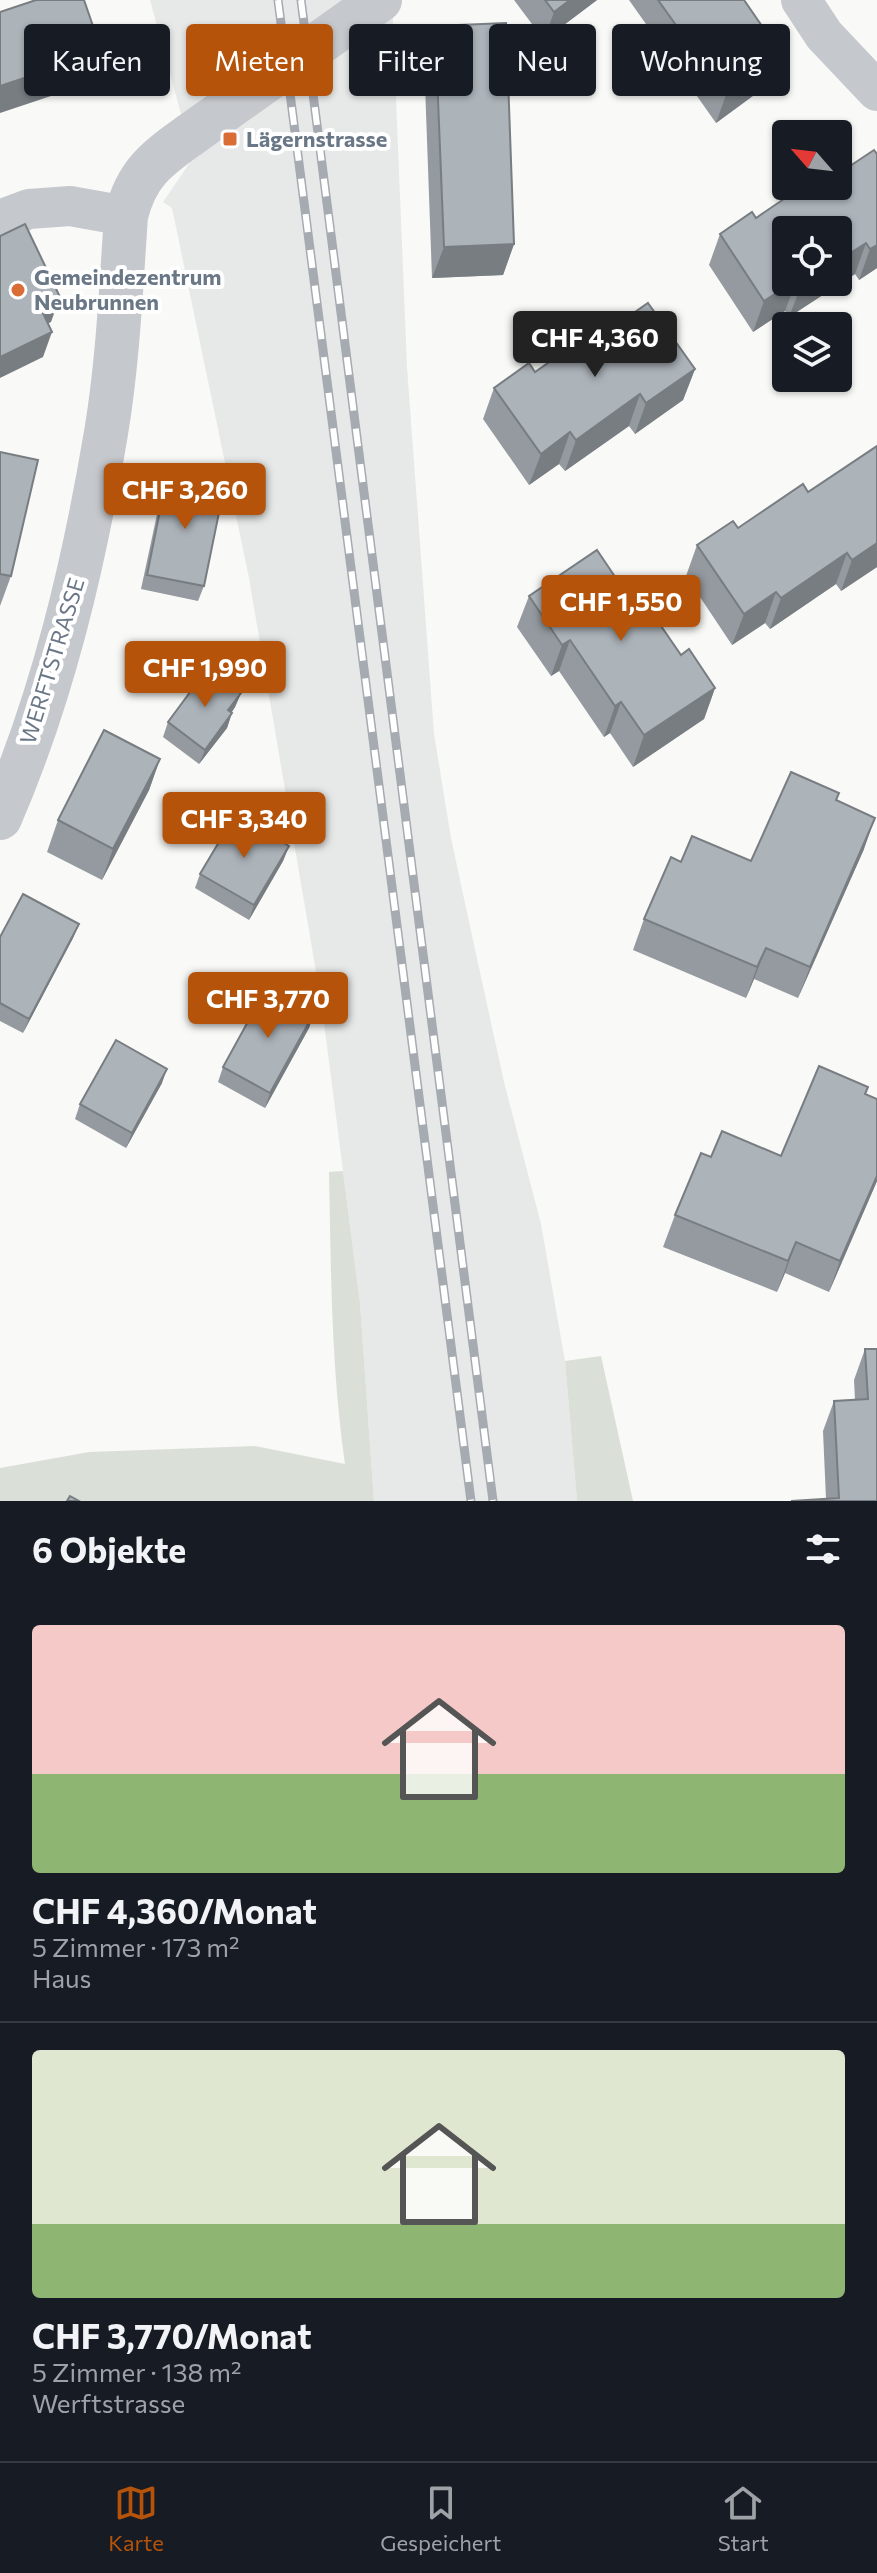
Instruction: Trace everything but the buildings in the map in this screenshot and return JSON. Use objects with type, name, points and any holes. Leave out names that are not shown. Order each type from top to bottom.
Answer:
[{"type":"street","name":"WERFTSTRASSE","points":[[0,818],[47,691],[76,584],[106,430],[126,216],[131,195],[152,164],[380,0]]},
{"type":"street","points":[[801,0],[824,35],[877,91]]},
{"type":"street","points":[[0,220],[29,209],[70,206],[126,216]]},
{"type":"shaded area","points":[[150,0],[392,0],[393,24],[349,24],[349,96],[396,96],[407,367],[434,734],[451,838],[471,931],[504,1082],[541,1224],[565,1361],[577,1501],[374,1501],[360,1303],[322,1007],[249,578],[172,208],[163,202],[193,158],[170,73],[170,24],[157,24]]},
{"type":"shaded area","points":[[343,1171],[360,1303],[374,1501],[0,1501],[0,1468],[89,1452],[255,1446],[345,1464],[334,1355],[329,1172]]},
{"type":"shaded area","points":[[601,1356],[633,1501],[577,1501],[565,1361]]},
{"type":"railway","points":[[278,0],[471,1501]]},
{"type":"railway","points":[[301,0],[493,1501]]},
{"type":"place","name":"Lägernstrasse","points":[[230,139]]},
{"type":"place","name":"Gemeindezentrum Neubrunnen","points":[[18,290]]}]
